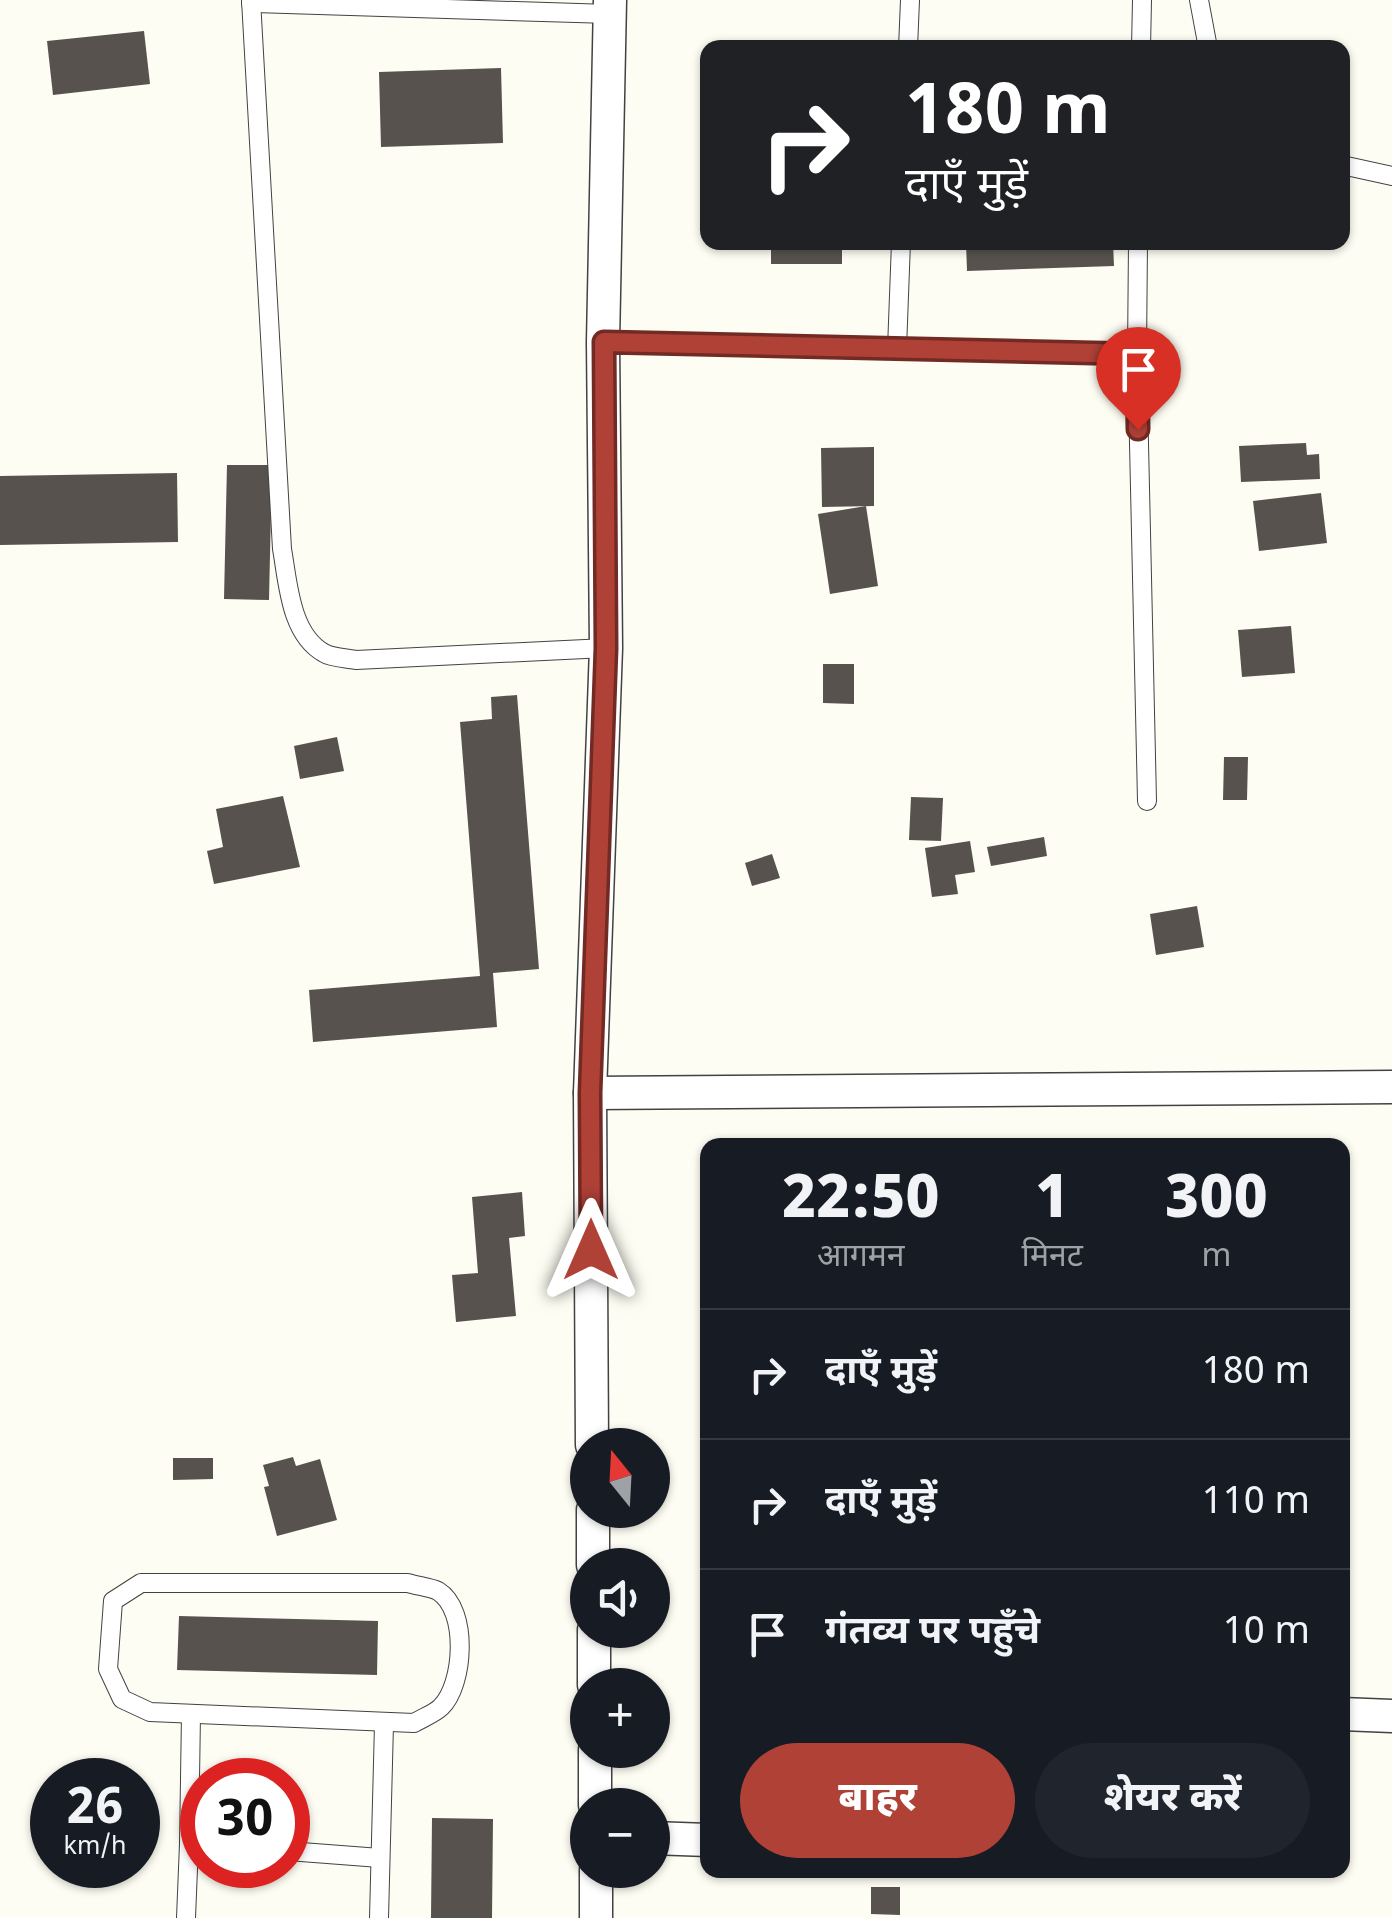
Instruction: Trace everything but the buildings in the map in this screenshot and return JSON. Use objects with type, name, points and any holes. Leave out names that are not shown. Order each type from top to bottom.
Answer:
[{"type":"street","points":[[592,1428],[590,1093],[606,648],[604,342],[610,7]]},
{"type":"street","points":[[590,1093],[1392,1086]]},
{"type":"street","points":[[1350,1714],[1392,1716]]},
{"type":"street","points":[[670,1839],[700,1840]]},
{"type":"street","points":[[596,1888],[596,1918]]},
{"type":"lane","points":[[908,40],[910,0]]},
{"type":"lane","points":[[1141,40],[1142,0]]},
{"type":"lane","points":[[1200,0],[1207,40]]},
{"type":"lane","points":[[606,648],[356,660],[325,654],[306,636],[292,602],[282,548],[251,2],[610,7]]},
{"type":"lane","points":[[1350,167],[1392,176]]},
{"type":"lane","points":[[897,349],[901,250]]},
{"type":"lane","points":[[1138,250],[1147,801]]},
{"type":"lane","points":[[604,342],[1137,354]]},
{"type":"lane","points":[[141,1583],[408,1583],[439,1592],[453,1610],[461,1644],[454,1688],[440,1708],[414,1723],[384,1724],[150,1712],[122,1699],[108,1669],[114,1600],[141,1583]]},
{"type":"lane","points":[[191,1714],[193,1758]]},
{"type":"lane","points":[[379,1918],[384,1724]]},
{"type":"lane","points":[[310,1853],[380,1858]]},
{"type":"lane","points":[[186,1918],[190,1888]]},
{"type":"route","points":[[591,1250],[590,1093],[606,648],[604,342],[1137,354],[1138,429]]}]
